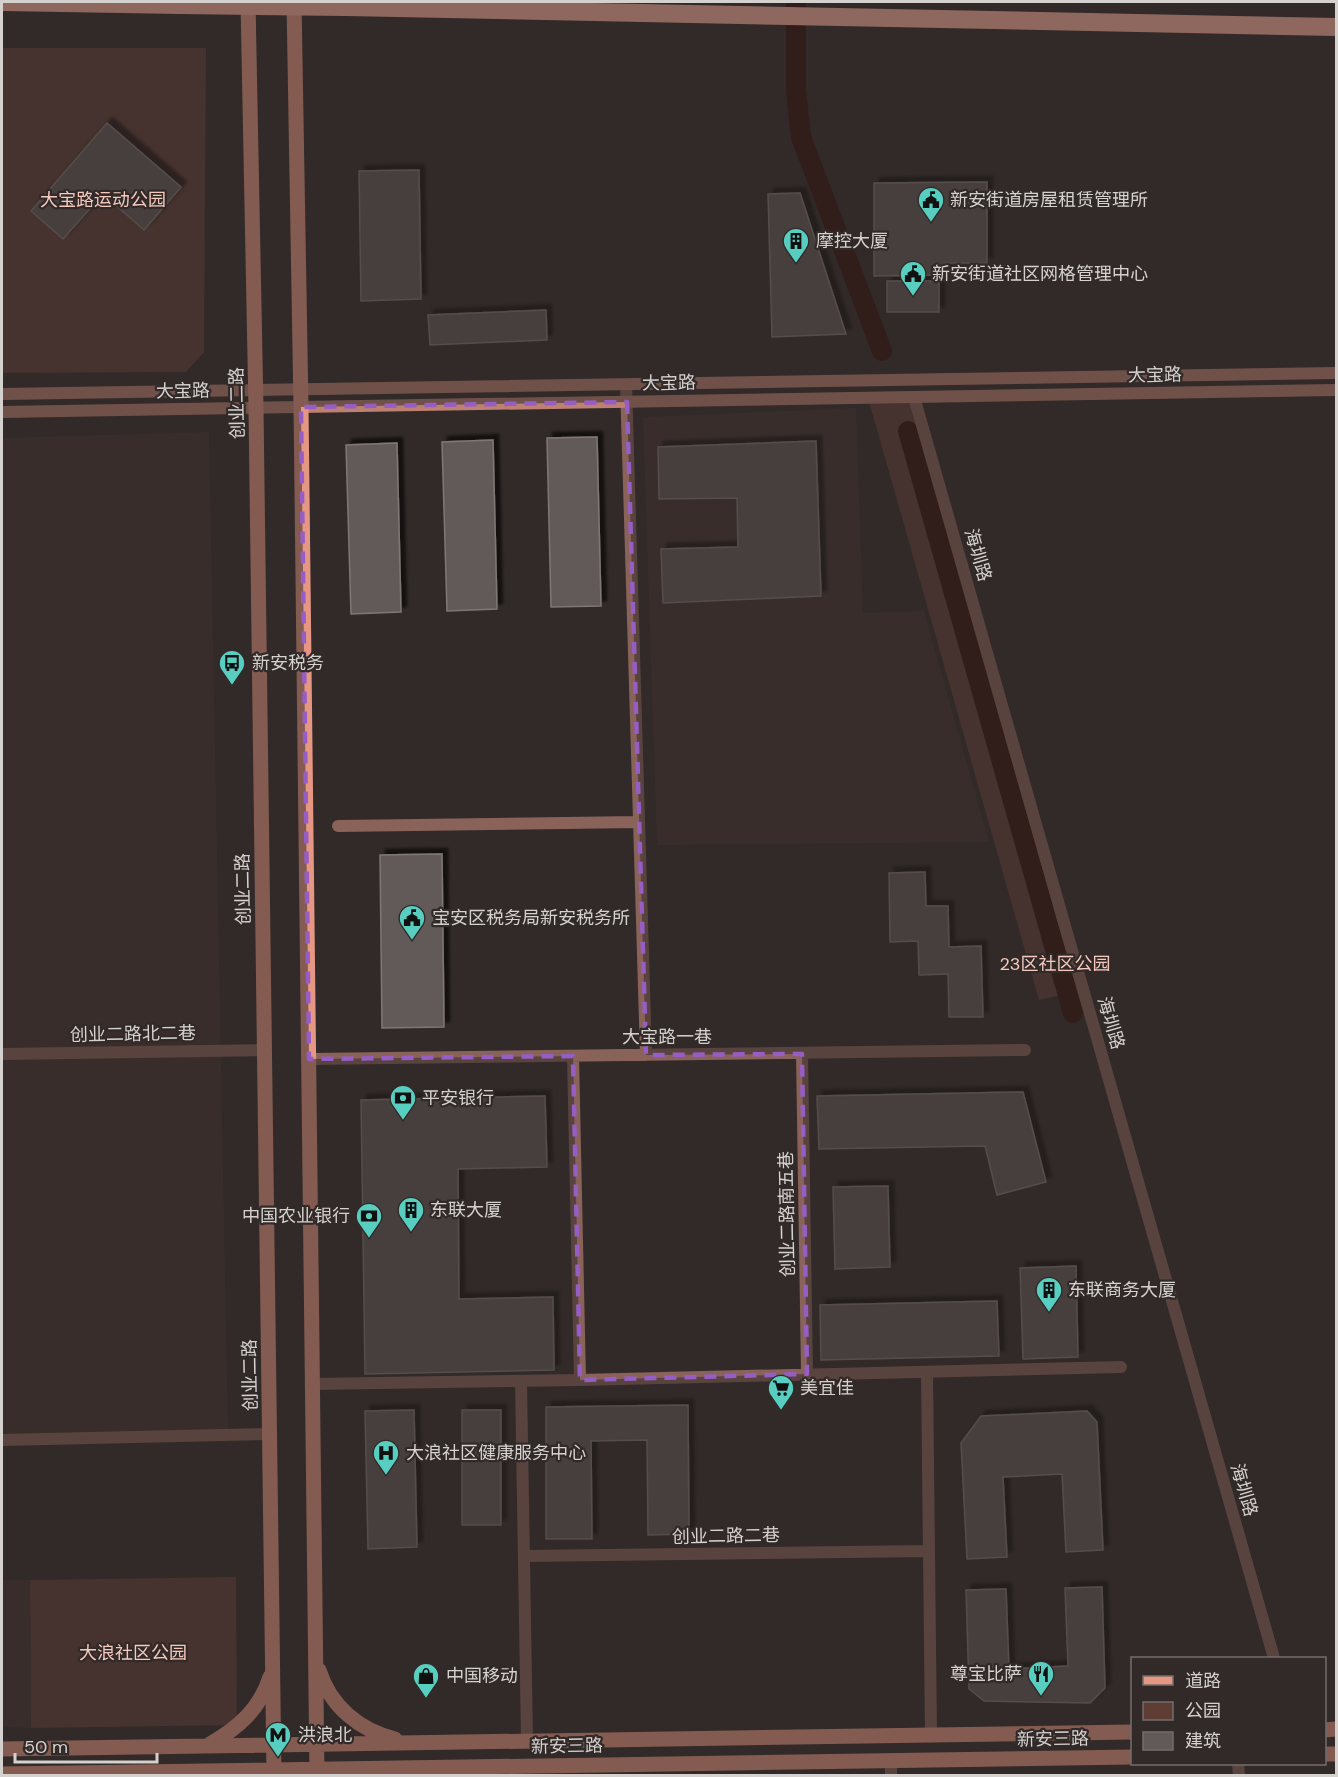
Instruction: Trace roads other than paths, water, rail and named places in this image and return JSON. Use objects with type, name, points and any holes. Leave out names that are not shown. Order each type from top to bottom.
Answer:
[{"type":"highway","points":[[2,2],[1336,27]]},
{"type":"main road","name":"创业二路","points":[[248,2],[256,391],[274,1773]]},
{"type":"main road","points":[[294,2],[301,390],[317,1772]]},
{"type":"main road","name":"大宝路","points":[[2,394],[1336,373]]},
{"type":"main road","name":"大宝路","points":[[2,412],[1336,390]]},
{"type":"main road","points":[[316,1662],[322,1682],[332,1700],[348,1716],[382,1736],[410,1743]]},
{"type":"main road","points":[[207,1746],[241,1724],[255,1708],[266,1689],[273,1669]]},
{"type":"main road","name":"新安三路","points":[[2,1749],[1131,1732]]},
{"type":"main road","name":"新安三路","points":[[3,1774],[274,1773],[416,1768],[891,1768],[1131,1757]]},
{"type":"main road","points":[[399,1776],[416,1768]]},
{"type":"street","points":[[626,385],[646,1055]]},
{"type":"street","name":"海圳路","points":[[914,397],[1273,1657]]},
{"type":"street","points":[[338,826],[639,822]]},
{"type":"street","name":"创业二路北二巷","points":[[2,1054],[265,1050]]},
{"type":"street","name":"大宝路一巷","points":[[309,1059],[1025,1050]]},
{"type":"street","name":"创业二路南五巷","points":[[802,1054],[807,1374]]},
{"type":"street","points":[[573,1056],[580,1380]]},
{"type":"street","points":[[312,1383],[580,1380],[1121,1367]]},
{"type":"street","points":[[927,1372],[931,1735]]},
{"type":"street","points":[[521,1381],[527,1741]]},
{"type":"street","points":[[2,1440],[270,1434]]},
{"type":"street","name":"创业二路二巷","points":[[524,1556],[928,1551]]},
{"type":"waterway","points":[[796,2],[796,90],[801,137],[882,351]]},
{"type":"waterway","points":[[908,431],[1073,1013]]},
{"type":"place","name":"新安街道房屋租赁管理所","points":[[931,223]]},
{"type":"place","name":"摩控大厦","points":[[796,264]]},
{"type":"place","name":"新安街道社区网格管理中心","points":[[913,297]]},
{"type":"place","name":"新安税务","points":[[232,686]]},
{"type":"place","name":"宝安区税务局新安税务所","points":[[412,941]]},
{"type":"place","name":"平安银行","points":[[403,1121]]},
{"type":"place","name":"东联大厦","points":[[411,1233]]},
{"type":"place","name":"中国农业银行","points":[[369,1239]]},
{"type":"place","name":"东联商务大厦","points":[[1049,1313]]},
{"type":"place","name":"美宜佳","points":[[781,1411]]},
{"type":"place","name":"大浪社区健康服务中心","points":[[386,1476]]},
{"type":"place","name":"尊宝比萨","points":[[1041,1697]]},
{"type":"place","name":"中国移动","points":[[426,1699]]},
{"type":"place","name":"洪浪北","points":[[278,1758]]},
{"type":"park label","name":"大宝路运动公园","points":[[103,200]]},
{"type":"park label","name":"23区社区公园","points":[[1055,964]]},
{"type":"park label","name":"大浪社区公园","points":[[133,1653]]}]
